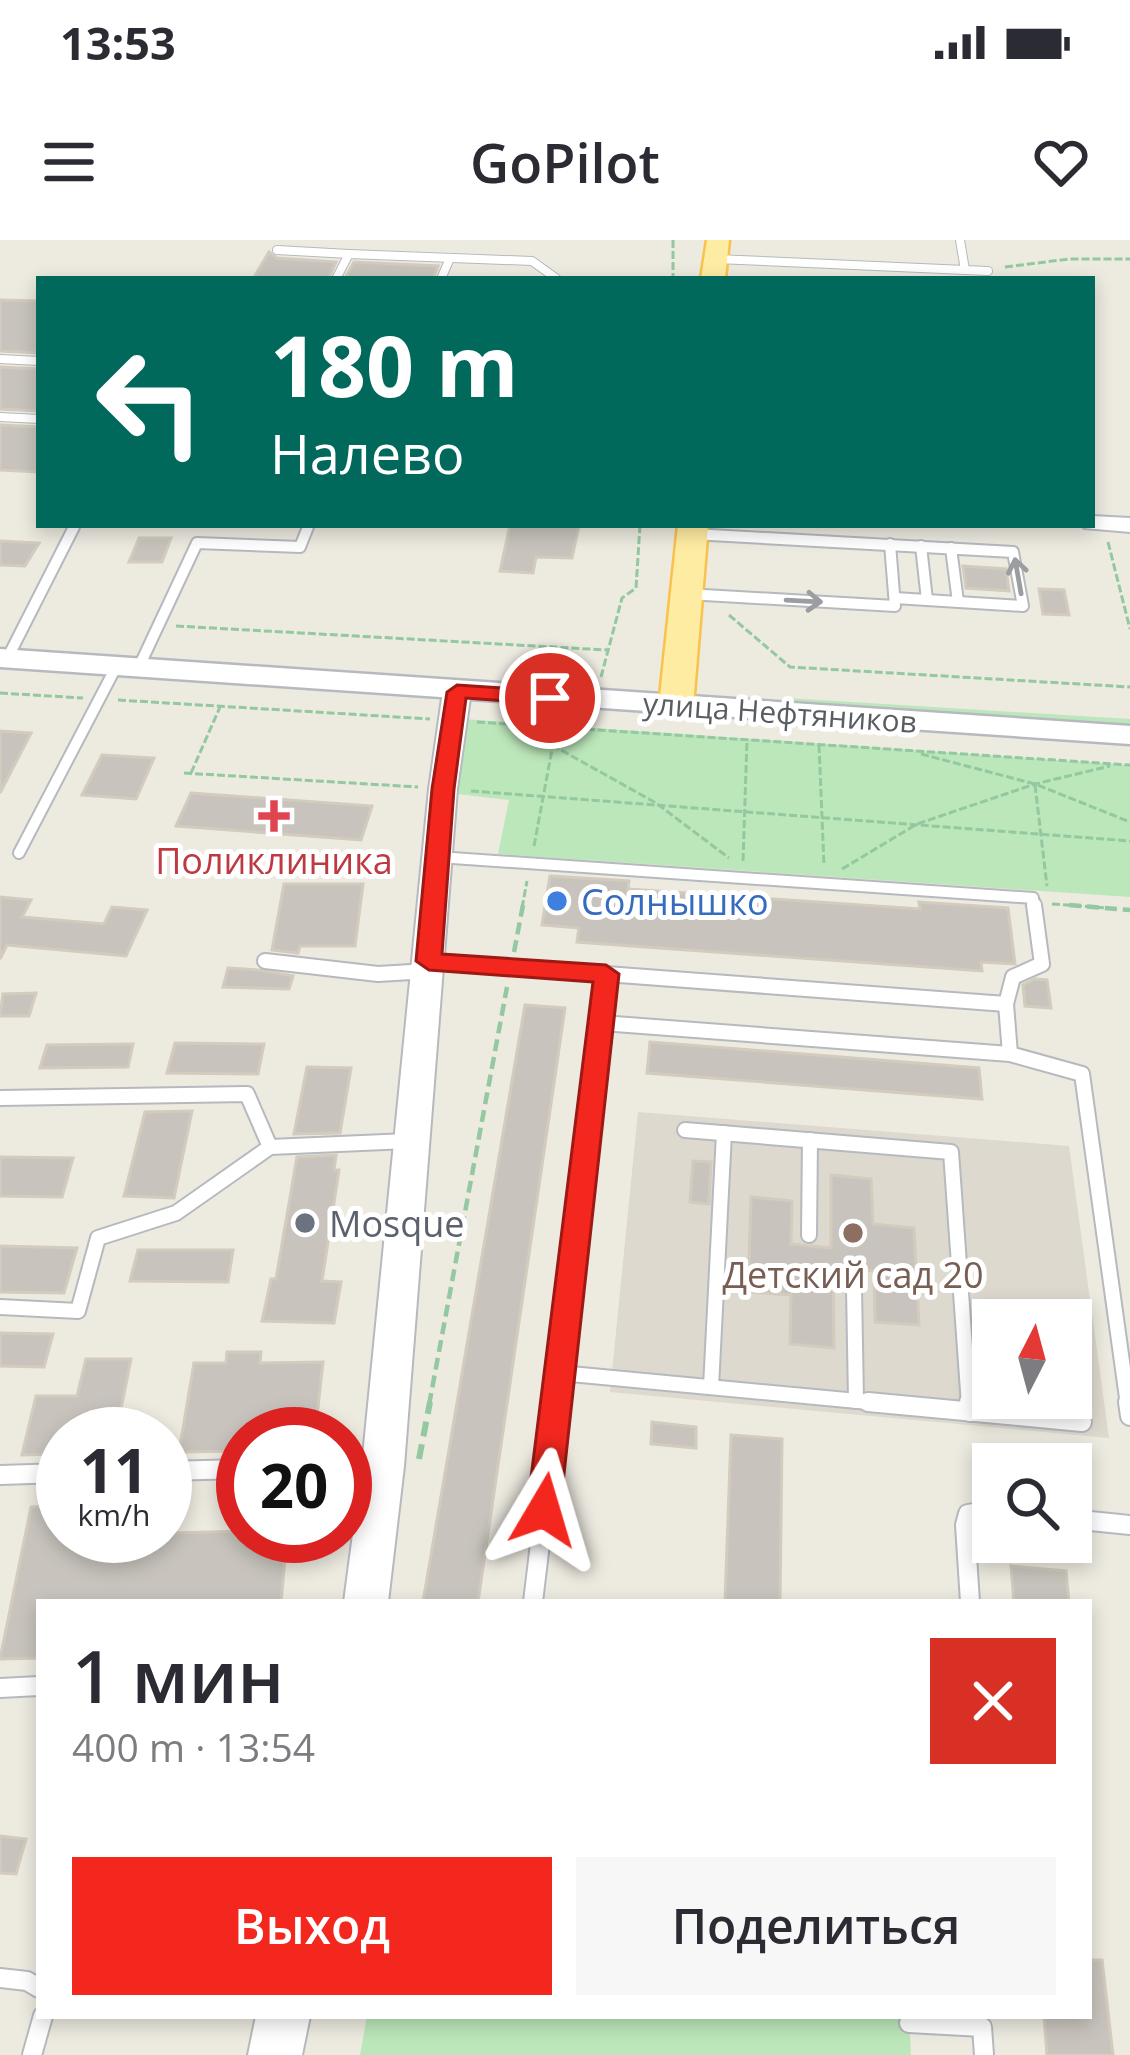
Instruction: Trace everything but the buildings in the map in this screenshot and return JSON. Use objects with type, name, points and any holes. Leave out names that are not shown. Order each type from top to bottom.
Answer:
[{"type":"main road","points":[[677,694],[693,529]]},
{"type":"main road","name":"улица Нефтяников","points":[[5,654],[139,653],[1130,735]]},
{"type":"main road","name":"улица Нефтяников","points":[[139,653],[454,706],[599,689]]},
{"type":"main road","name":"улица Нефтяников","points":[[677,694],[1130,711]]},
{"type":"street","points":[[1098,524],[1130,525]]},
{"type":"street","points":[[367,1599],[401,1464],[412,1140],[454,706]]},
{"type":"street","points":[[275,2055],[282,2019]]},
{"type":"lane","points":[[960,240],[964,270]]},
{"type":"lane","points":[[278,250],[532,261],[552,276]]},
{"type":"lane","points":[[338,276],[349,254]]},
{"type":"lane","points":[[442,276],[450,257]]},
{"type":"lane","points":[[716,259],[988,271]]},
{"type":"lane","points":[[910,267],[912,276]]},
{"type":"lane","points":[[0,359],[36,361]]},
{"type":"lane","points":[[0,417],[36,419]]},
{"type":"lane","points":[[5,654],[74,528]]},
{"type":"lane","points":[[19,853],[99,699],[139,653],[196,543],[300,548],[308,528]]},
{"type":"lane","points":[[693,529],[1013,552],[1023,606],[895,598]]},
{"type":"lane","points":[[687,594],[895,606],[890,544]]},
{"type":"lane","points":[[921,546],[927,600]]},
{"type":"lane","points":[[951,548],[958,602]]},
{"type":"lane","points":[[438,857],[1033,898],[1042,964],[1013,977],[1006,1004],[1010,1054]]},
{"type":"lane","points":[[265,961],[378,974],[428,966],[511,967],[1006,1004]]},
{"type":"lane","points":[[532,1599],[606,974]]},
{"type":"lane","points":[[602,1023],[1010,1054],[1082,1074],[1130,1416]]},
{"type":"lane","points":[[0,1098],[247,1094],[270,1147]]},
{"type":"lane","points":[[685,1130],[951,1152],[970,1412]]},
{"type":"lane","points":[[711,1387],[724,1133]]},
{"type":"lane","points":[[0,1307],[78,1311],[98,1238],[176,1213],[270,1147],[412,1140]]},
{"type":"lane","points":[[809,1235],[810,1140]]},
{"type":"lane","points":[[854,1288],[856,1401]]},
{"type":"lane","points":[[560,1373],[1082,1422]]},
{"type":"lane","points":[[372,1466],[401,1464]]},
{"type":"lane","points":[[0,1474],[36,1473]]},
{"type":"lane","points":[[970,1599],[965,1525],[972,1513]]},
{"type":"lane","points":[[1092,1521],[1130,1525]]},
{"type":"lane","points":[[0,1688],[36,1686]]},
{"type":"lane","points":[[0,1978],[36,1987]]},
{"type":"lane","points":[[32,2055],[42,2019]]},
{"type":"lane","points":[[909,2023],[982,2026],[984,2055]]},
{"type":"path","points":[[673,240],[673,276]]},
{"type":"path","points":[[988,271],[1051,260],[1130,259]]},
{"type":"path","points":[[1098,524],[1130,629]]},
{"type":"path","points":[[401,1464],[511,967],[556,728],[599,689],[622,598],[636,588],[640,528]]},
{"type":"path","points":[[721,596],[720,607],[790,667],[1130,687]]},
{"type":"path","points":[[139,653],[599,689],[747,740],[1130,765]]},
{"type":"path","points":[[0,693],[220,706],[454,706],[556,728]]},
{"type":"path","points":[[191,773],[220,706]]},
{"type":"path","points":[[552,745],[656,803],[742,868],[747,740]]},
{"type":"path","points":[[819,746],[825,879],[917,824],[1035,784],[1115,765]]},
{"type":"path","points":[[910,752],[1035,784],[1130,823]]},
{"type":"path","points":[[184,772],[822,814],[1130,841]]},
{"type":"path","points":[[1035,784],[1049,904],[1130,910]]},
{"type":"shaded area","name":"Детский сад 20","points":[[638,1112],[1069,1146],[1090,1299],[972,1299],[972,1419],[1092,1419],[1092,1314],[1109,1438],[610,1392]]},
{"type":"green space","points":[[787,698],[1130,719],[1130,726],[787,704]]},
{"type":"green space","points":[[463,719],[1130,765],[1130,897],[498,854],[509,800],[449,793]]},
{"type":"green space","points":[[366,2019],[909,2019],[911,2055],[360,2055]]},
{"type":"place","name":"Поликлиника","points":[[274,816]]},
{"type":"place","name":"Солнышко","points":[[557,901]]},
{"type":"place","name":"Mosque","points":[[305,1223]]},
{"type":"place","name":"Детский сад 20","points":[[853,1233]]},
{"type":"route","points":[[544,1510],[606,974],[429,961],[443,789],[457,692],[550,698]]}]
